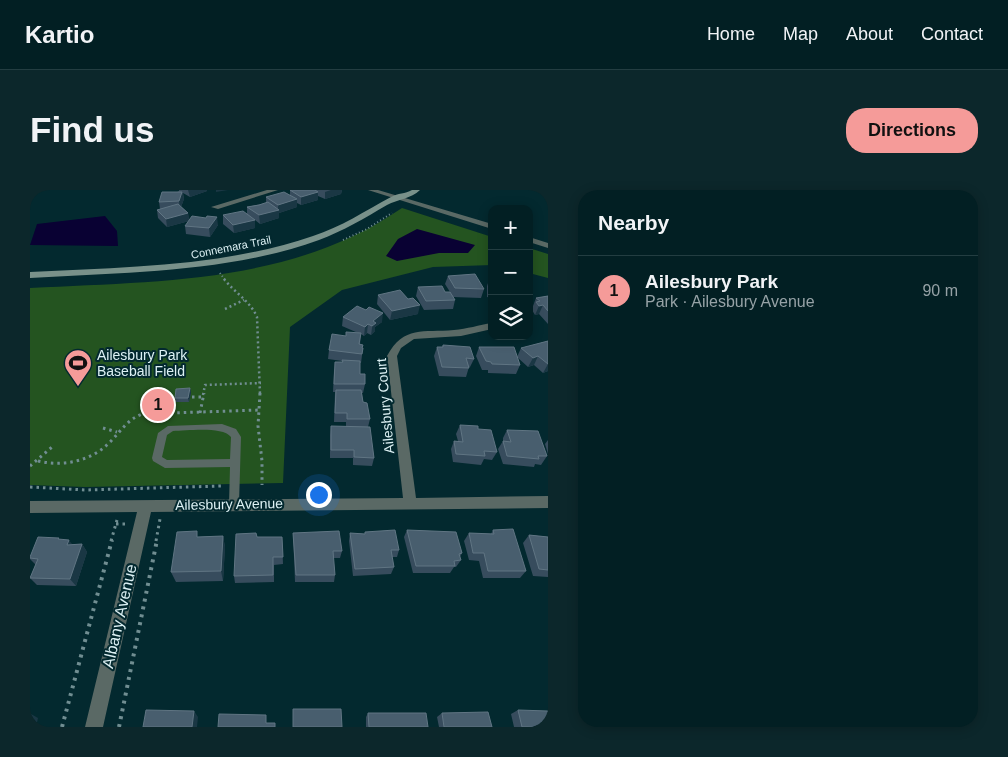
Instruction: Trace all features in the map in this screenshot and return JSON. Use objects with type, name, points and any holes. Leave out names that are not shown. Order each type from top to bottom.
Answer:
[{"type":"street","points":[[215,207],[275,190]]},
{"type":"street","points":[[371,190],[397,194],[488,227]]},
{"type":"street","name":"Connemara Trail","points":[[30,275],[188,266],[243,258],[316,238],[357,220],[397,194],[407,196],[417,190]]},
{"type":"street","points":[[533,240],[548,246]]},
{"type":"street","name":"Ailesbury Court","points":[[410,503],[392,356],[396,347],[403,340],[413,335],[456,333],[488,327]]},
{"type":"street","name":"Ailesbury Avenue","points":[[30,507],[548,502]]},
{"type":"street","name":"Albany Avenue","points":[[94,727],[145,506]]},
{"type":"lane","points":[[234,504],[236,463],[236,437],[227,428],[171,428],[163,433],[157,458],[166,464],[236,463]]},
{"type":"path","points":[[220,273],[226,283],[254,308],[256,317],[257,353],[261,383],[259,410],[262,485]]},
{"type":"path","points":[[225,309],[245,300]]},
{"type":"path","points":[[200,413],[205,385],[261,383]]},
{"type":"path","points":[[192,397],[203,397]]},
{"type":"path","points":[[38,461],[68,462],[91,455],[108,444],[130,420],[142,414],[259,410]]},
{"type":"path","points":[[103,428],[117,432]]},
{"type":"path","points":[[30,466],[52,447]]},
{"type":"path","points":[[30,487],[78,490],[235,485]]},
{"type":"path","points":[[62,727],[126,488]]},
{"type":"path","points":[[119,727],[160,524]]},
{"type":"green space","points":[[402,208],[488,236],[488,265],[433,267],[342,290],[290,327],[283,483],[85,487],[30,485],[30,288],[176,280],[223,274],[270,265],[315,252],[359,233]]},
{"type":"green space","points":[[533,249],[548,254],[548,278],[533,274]]},
{"type":"shaded area","points":[[105,216],[117,231],[118,246],[30,245],[37,224]]},
{"type":"shaded area","points":[[417,229],[475,245],[468,253],[439,253],[397,261],[386,256],[398,239]]},
{"type":"building","points":[[290,190],[315,190],[318,192],[301,197]]},
{"type":"building","points":[[162,192],[182,192],[179,201],[159,202]]},
{"type":"building","points":[[284,192],[297,199],[278,205],[266,197]]},
{"type":"building","points":[[268,202],[279,210],[259,215],[247,207],[259,205]]},
{"type":"building","points":[[178,204],[188,213],[166,219],[157,210]]},
{"type":"building","points":[[243,211],[255,220],[233,225],[223,215]]},
{"type":"building","points":[[192,216],[217,217],[209,228],[185,226]]},
{"type":"building","points":[[475,274],[484,289],[455,288],[448,276]]},
{"type":"building","points":[[442,286],[445,292],[450,292],[455,300],[426,301],[418,287]]},
{"type":"building","points":[[400,290],[408,299],[413,298],[420,305],[392,311],[378,295]]},
{"type":"building","points":[[548,296],[548,311],[543,305],[539,306],[536,302],[540,301],[536,298]]},
{"type":"building","points":[[357,306],[366,310],[369,307],[383,313],[373,321],[376,323],[372,326],[368,324],[365,327],[343,317]]},
{"type":"building","points":[[346,332],[361,333],[359,344],[363,345],[362,354],[329,350],[332,334],[346,336]]},
{"type":"building","points":[[548,341],[548,364],[538,356],[533,358],[521,348]]},
{"type":"building","points":[[443,345],[470,347],[474,359],[466,358],[469,368],[442,367],[437,347],[443,347]]},
{"type":"building","points":[[479,347],[514,347],[520,365],[492,364],[486,361]]},
{"type":"building","points":[[342,360],[360,361],[360,374],[365,374],[365,384],[334,384],[335,362],[343,362]]},
{"type":"building","points":[[190,388],[188,398],[175,398],[176,389]]},
{"type":"building","points":[[336,390],[361,390],[363,402],[367,403],[370,419],[347,419],[347,413],[335,413]]},
{"type":"building","points":[[460,425],[478,426],[478,429],[491,430],[497,452],[484,451],[485,456],[456,454],[454,441],[463,442]]},
{"type":"building","points":[[331,426],[370,427],[374,458],[354,457],[354,450],[331,450]]},
{"type":"building","points":[[507,430],[538,431],[547,456],[538,456],[539,459],[507,456],[503,441],[511,442]]},
{"type":"building","points":[[513,529],[526,571],[488,571],[484,553],[473,553],[469,533],[494,534],[493,530]]},
{"type":"building","points":[[395,530],[399,550],[391,550],[394,567],[355,569],[350,533],[365,534],[365,532]]},
{"type":"building","points":[[407,530],[456,532],[462,553],[459,554],[461,560],[454,561],[455,566],[416,566]]},
{"type":"building","points":[[197,531],[197,537],[223,536],[221,571],[171,572],[177,532]]},
{"type":"building","points":[[339,531],[342,551],[333,551],[335,575],[296,575],[293,533]]},
{"type":"building","points":[[256,533],[257,537],[282,537],[283,557],[273,557],[273,575],[234,576],[236,534]]},
{"type":"building","points":[[529,535],[548,537],[548,570],[539,569]]},
{"type":"building","points":[[38,537],[69,540],[67,545],[82,544],[70,579],[30,578],[38,559],[30,557]]},
{"type":"building","points":[[293,709],[341,709],[342,727],[293,727]]},
{"type":"building","points":[[146,710],[194,711],[192,727],[143,727]]},
{"type":"building","points":[[518,710],[548,711],[548,727],[522,727]]},
{"type":"building","points":[[488,712],[492,727],[444,727],[442,713]]},
{"type":"building","points":[[368,713],[426,713],[428,727],[369,727]]},
{"type":"building","points":[[219,714],[266,715],[266,723],[275,723],[275,727],[218,727]]},
{"type":"place","name":"Ailesbury Park Baseball Field","points":[[78,387]]},
{"type":"place","name":"Ailesbury Park","points":[[158,405]]}]
